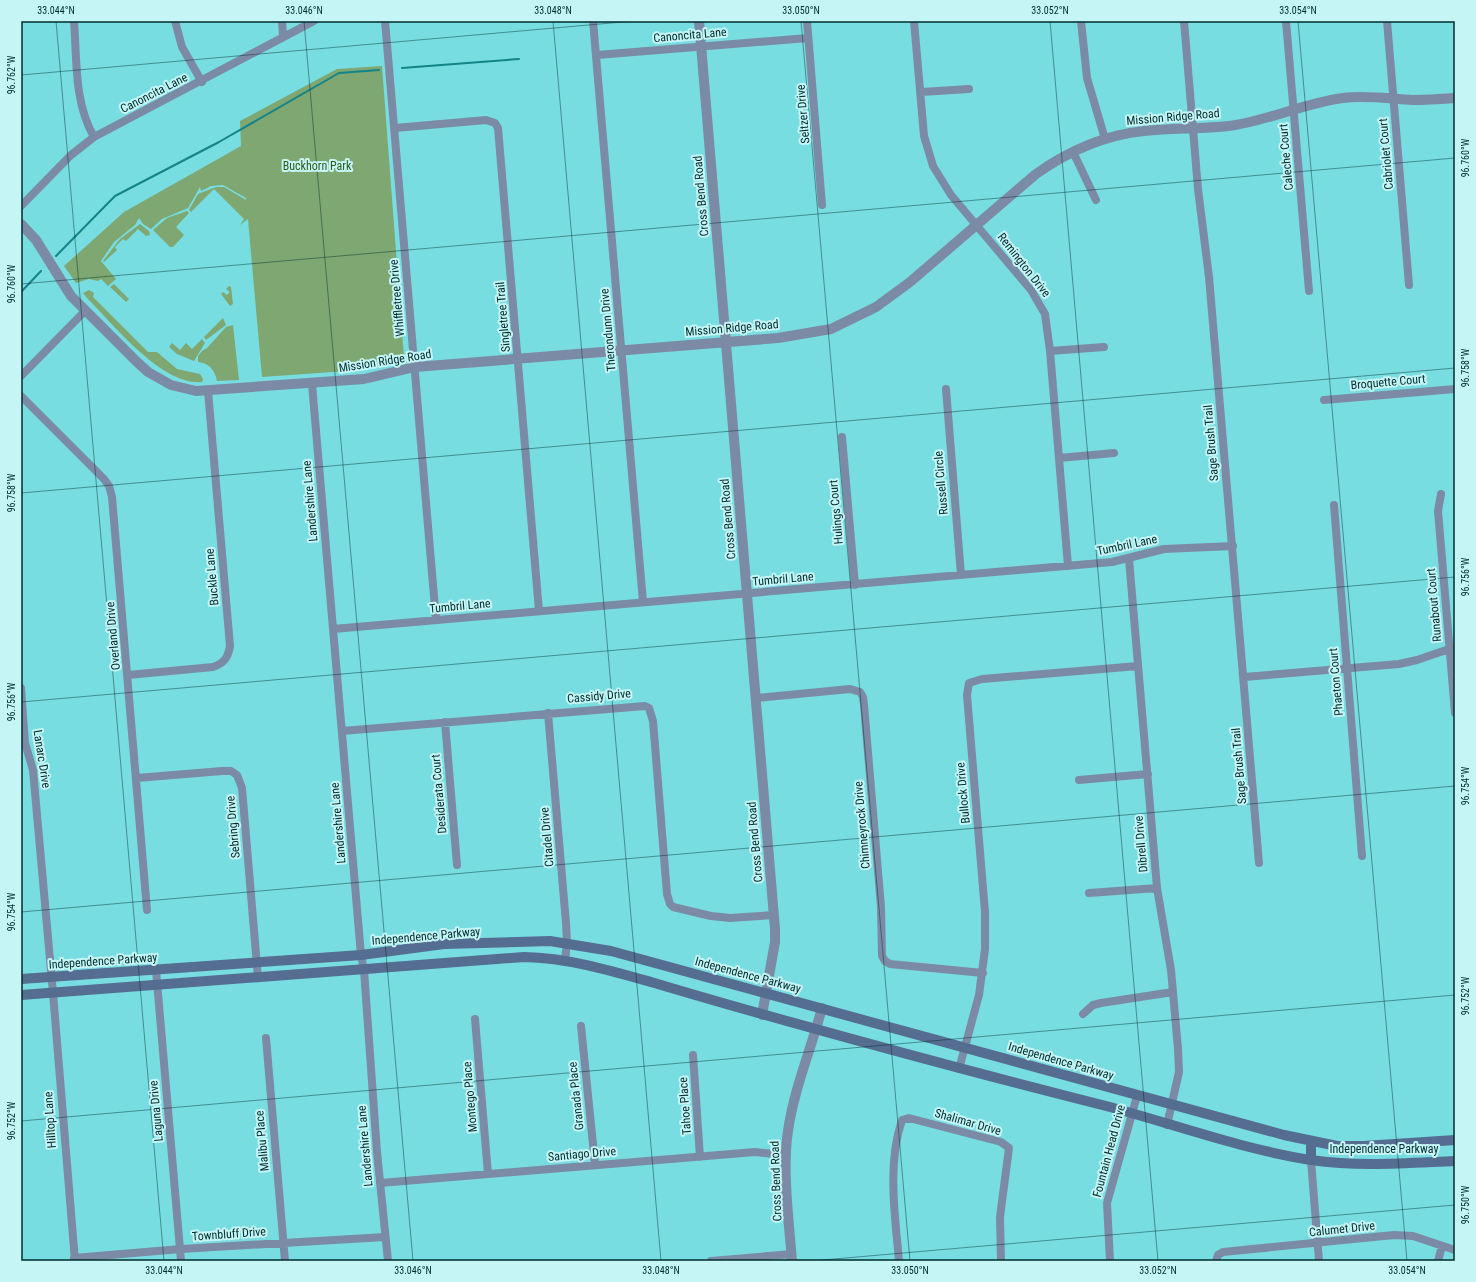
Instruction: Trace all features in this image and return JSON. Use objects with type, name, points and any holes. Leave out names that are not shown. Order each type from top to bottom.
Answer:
[{"type":"main road","name":"Independence Parkway","points":[[21,979],[361,955],[444,944],[550,941],[567,942],[612,951],[1172,1106],[1311,1141],[1337,1146],[1364,1146],[1455,1140]]},
{"type":"main road","name":"Independence Parkway","points":[[21,995],[157,986],[524,957],[565,960],[599,967],[959,1069],[1132,1113],[1167,1125],[1269,1152],[1311,1160],[1366,1164],[1455,1161]]},
{"type":"main road","points":[[1311,1141],[1311,1160]]},
{"type":"street","points":[[74,21],[80,96],[83,112],[94,138]]},
{"type":"street","points":[[175,21],[182,47],[202,82]]},
{"type":"street","points":[[282,21],[283,36]]},
{"type":"street","name":"Canoncita Lane","points":[[21,206],[71,155],[94,138],[202,82],[283,36],[314,21]]},
{"type":"street","name":"Whiffletree Drive","points":[[386,21],[436,620]]},
{"type":"street","name":"Therondunn Drive","points":[[594,21],[643,602]]},
{"type":"street","name":"Cross Bend Road","points":[[699,21],[774,915],[775,942],[762,1014]]},
{"type":"street","name":"Seltzer Drive","points":[[807,21],[822,205]]},
{"type":"street","name":"Remington Drive","points":[[914,21],[924,136],[933,166],[951,195],[976,223],[1040,302],[1045,314],[1050,351],[1068,566]]},
{"type":"street","points":[[1081,21],[1087,78],[1105,139]]},
{"type":"street","name":"Sage Brush Trail","points":[[1184,21],[1233,546],[1259,863]]},
{"type":"street","name":"Caleche Court","points":[[1286,21],[1309,291]]},
{"type":"street","name":"Cabriolet Court","points":[[1387,21],[1409,286]]},
{"type":"street","name":"Canoncita Lane","points":[[597,55],[808,38]]},
{"type":"street","points":[[921,92],[969,89]]},
{"type":"street","name":"Mission Ridge Road","points":[[21,224],[36,240],[70,296],[137,362],[160,380],[182,389],[208,391],[312,384],[364,379],[414,368],[795,336],[831,329],[876,307],[894,294],[976,223],[1036,174],[1052,163],[1073,152],[1105,139],[1143,131],[1242,124],[1294,109],[1344,98],[1430,100],[1455,98]]},
{"type":"street","name":"Singletree Trail","points":[[395,128],[486,120],[495,123],[498,128],[539,611]]},
{"type":"street","points":[[1073,152],[1096,200]]},
{"type":"street","points":[[21,376],[85,311]]},
{"type":"street","points":[[1050,351],[1104,347]]},
{"type":"street","name":"Landershire Lane","points":[[312,384],[361,955],[364,970],[380,1183],[388,1261]]},
{"type":"street","name":"Broquette Court","points":[[1324,400],[1455,388]]},
{"type":"street","name":"Russell Circle","points":[[946,389],[961,575]]},
{"type":"street","name":"Buckle Lane","points":[[128,675],[213,668],[225,661],[228,655],[230,646],[208,391]]},
{"type":"street","name":"Overland Drive","points":[[21,396],[109,486],[112,497],[148,910]]},
{"type":"street","name":"Hulings Court","points":[[842,437],[855,585]]},
{"type":"street","points":[[1059,458],[1114,453]]},
{"type":"street","name":"Runabout Court","points":[[1441,494],[1438,511],[1452,648],[1455,713]]},
{"type":"street","name":"Phaeton Court","points":[[1334,505],[1362,856]]},
{"type":"street","name":"Tumbril Lane","points":[[333,629],[1112,562],[1129,559],[1164,549],[1233,546]]},
{"type":"street","name":"Dibrell Drive","points":[[1129,559],[1157,888],[1173,992],[1179,1072],[1167,1125]]},
{"type":"street","points":[[1244,677],[1399,664],[1452,648]]},
{"type":"street","name":"Bullock Drive","points":[[959,1069],[983,973],[985,949],[985,912],[967,695],[969,683],[982,679],[1138,666]]},
{"type":"street","name":"Lanarc Drive","points":[[21,688],[25,743],[33,770],[52,977]]},
{"type":"street","name":"Chimneyrock Drive","points":[[756,698],[850,689],[860,692],[863,697],[864,705],[881,907],[882,956],[885,961],[890,964],[983,973]]},
{"type":"street","name":"Cassidy Drive","points":[[342,731],[640,705],[649,708],[653,721],[667,894],[670,904],[676,909],[722,918],[774,915]]},
{"type":"street","name":"Citadel Drive","points":[[548,712],[567,942],[565,960]]},
{"type":"street","name":"Desiderata Court","points":[[445,722],[457,865]]},
{"type":"street","name":"Sebring Drive","points":[[137,778],[222,771],[231,771],[237,775],[242,788],[258,978]]},
{"type":"street","points":[[1079,780],[1148,774]]},
{"type":"street","points":[[1089,893],[1157,888]]},
{"type":"street","name":"Laguna Drive","points":[[156,970],[181,1261]]},
{"type":"street","name":"Hilltop Lane","points":[[52,977],[74,1259]]},
{"type":"street","points":[[1083,1014],[1093,1005],[1101,1003],[1173,992]]},
{"type":"street","name":"Cross Bend Road","points":[[792,1257],[785,1155],[791,1112],[822,1008]]},
{"type":"street","name":"Montego Place","points":[[475,1019],[488,1174]]},
{"type":"street","name":"Granada Place","points":[[581,1026],[595,1164]]},
{"type":"street","name":"Malibu Place","points":[[266,1038],[285,1261]]},
{"type":"street","name":"Tahoe Place","points":[[693,1055],[700,1157]]},
{"type":"street","name":"Fountain Head Drive","points":[[1110,1261],[1106,1202],[1137,1096]]},
{"type":"street","name":"Shalimar Drive","points":[[899,1261],[893,1190],[894,1172],[900,1127],[902,1120],[908,1118],[1001,1142],[1009,1148],[1000,1217],[1001,1261]]},
{"type":"street","name":"Santiago Drive","points":[[380,1183],[595,1164],[755,1152],[785,1155]]},
{"type":"street","points":[[1311,1160],[1319,1261]]},
{"type":"street","name":"Calumet Drive","points":[[1216,1261],[1220,1254],[1230,1252],[1394,1235],[1413,1236],[1455,1250]]},
{"type":"street","name":"Townbluff Drive","points":[[74,1259],[181,1249],[385,1237]]},
{"type":"street","points":[[1438,1261],[1442,1246]]},
{"type":"street","points":[[711,1261],[792,1257]]},
{"type":"green space","name":"Buckhorn Park","points":[[382,66],[404,357],[361,370],[262,377],[248,219],[240,225],[244,219],[214,189],[191,212],[189,210],[198,194],[216,187],[224,187],[246,200],[246,198],[223,185],[211,186],[201,191],[200,187],[188,208],[162,219],[151,229],[143,224],[139,218],[135,225],[114,242],[101,261],[116,279],[108,286],[101,279],[98,281],[89,279],[76,283],[64,266],[124,212],[241,146],[240,121],[337,69]]},
{"type":"green space","points":[[187,211],[189,213],[176,227],[184,235],[173,247],[170,247],[153,230],[167,218]]},
{"type":"green space","points":[[140,224],[149,231],[150,235],[146,236],[138,229],[126,241],[123,239],[115,247],[117,250],[104,262],[103,261],[120,239]]},
{"type":"green space","points":[[114,284],[129,299],[126,302],[110,287]]},
{"type":"green space","points":[[229,286],[231,287],[233,304],[230,306],[221,294],[223,292],[227,295],[230,292],[226,289]]},
{"type":"green space","points":[[89,290],[94,293],[93,297],[148,352],[157,352],[177,369],[200,374],[203,379],[202,382],[187,381],[171,374],[155,364],[139,351],[83,293]]},
{"type":"green space","points":[[223,318],[226,325],[206,340],[204,337]]},
{"type":"green space","points":[[233,325],[239,380],[217,381],[211,368],[198,362],[198,356],[226,327]]},
{"type":"green space","points":[[202,339],[205,343],[194,361],[177,354],[169,347],[172,343],[180,350],[186,343],[192,349]]},
{"type":"waterway","points":[[402,68],[519,59]]},
{"type":"waterway","points":[[56,256],[115,196],[219,142],[339,73],[379,70]]},
{"type":"waterway","points":[[21,292],[41,271]]}]
